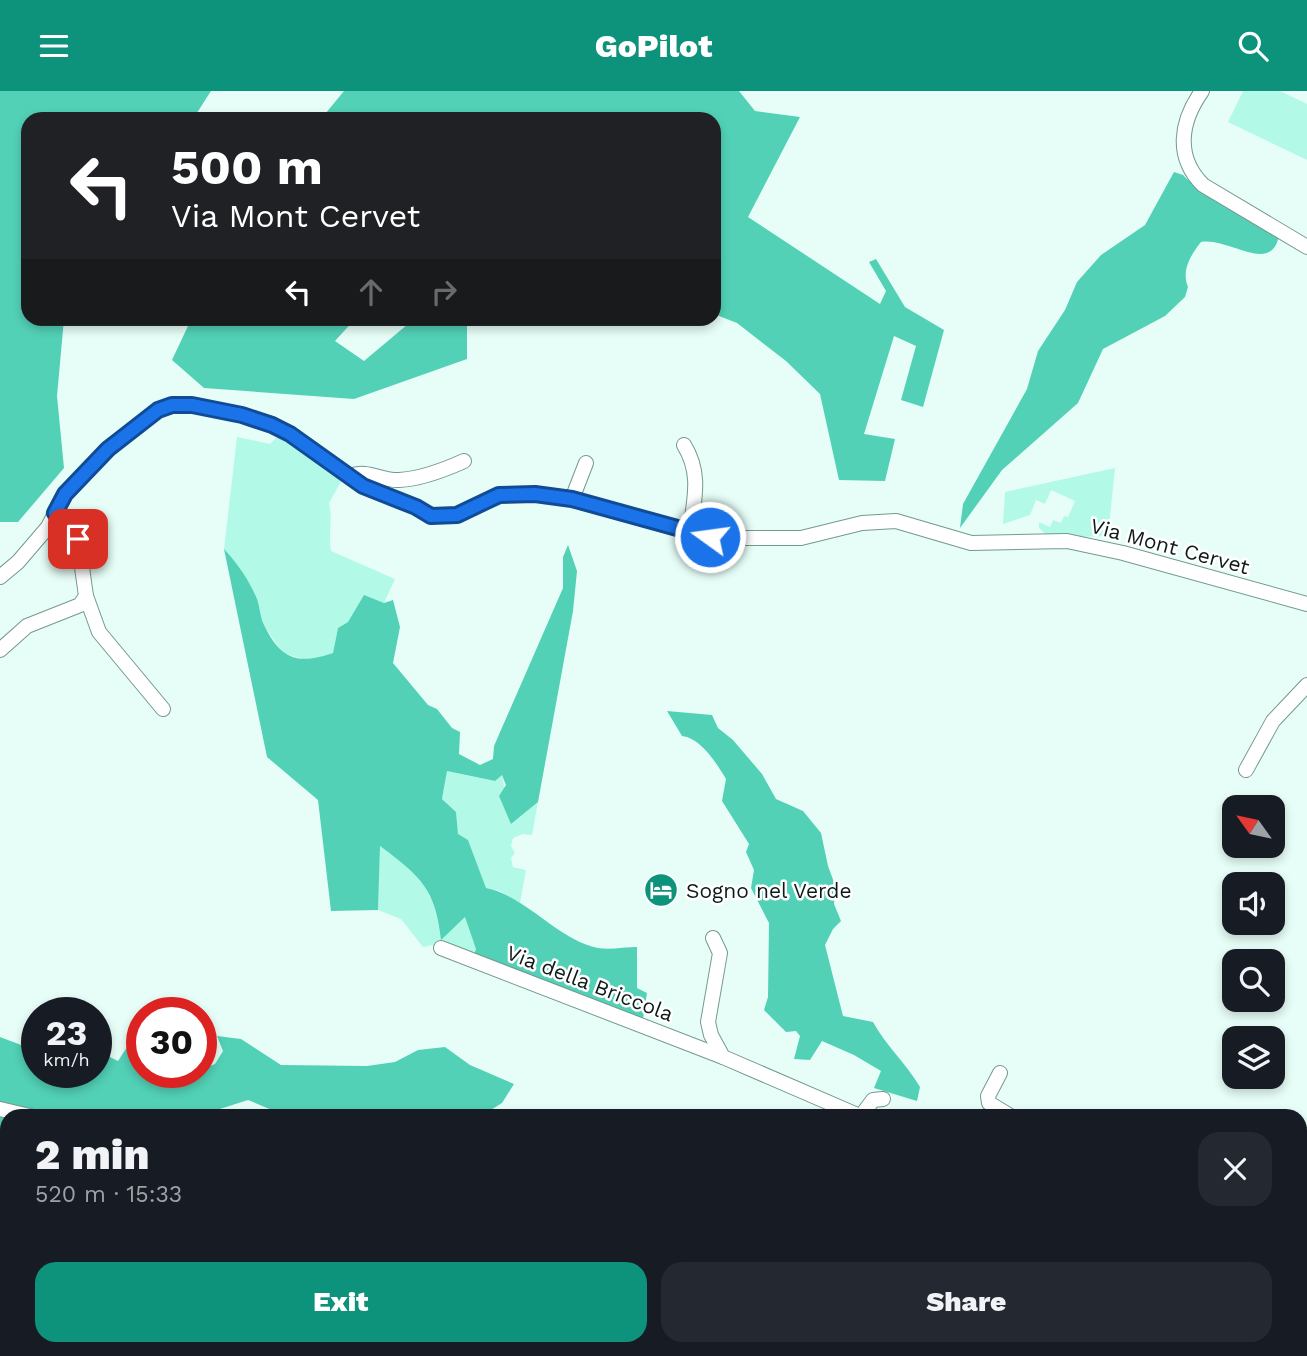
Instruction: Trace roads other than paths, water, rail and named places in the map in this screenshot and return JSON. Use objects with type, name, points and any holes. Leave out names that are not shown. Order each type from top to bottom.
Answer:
[{"type":"street","points":[[1202,91],[1184,124],[1183,144],[1189,172],[1203,185],[1307,247]]},
{"type":"street","name":"Via Mont Cervet","points":[[0,577],[18,562],[55,513],[65,494],[108,449],[158,410],[172,405],[192,405],[230,412],[272,425],[290,434],[363,486],[416,507],[431,516],[457,515],[499,495],[535,494],[572,499],[710,537],[754,540],[801,538],[862,523],[896,521],[971,543],[1067,541],[1307,604]]},
{"type":"street","points":[[684,445],[694,460],[697,478],[690,532]]},
{"type":"street","points":[[350,476],[359,473],[397,481],[444,470],[464,461]]},
{"type":"street","points":[[572,499],[586,463]]},
{"type":"street","points":[[55,513],[78,539],[86,596],[99,632],[163,709]]},
{"type":"street","points":[[0,650],[27,626],[80,605],[86,596]]},
{"type":"street","points":[[1246,770],[1273,721],[1307,685]]},
{"type":"street","points":[[713,938],[720,953],[708,1022],[711,1035],[723,1058]]},
{"type":"street","name":"Via della Briccola","points":[[441,948],[723,1058],[844,1109]]},
{"type":"street","points":[[999,1109],[989,1103],[988,1096],[1000,1073]]},
{"type":"street","points":[[866,1109],[873,1100],[883,1099]]},
{"type":"place","name":"Sogno nel Verde","points":[[661,890]]}]
